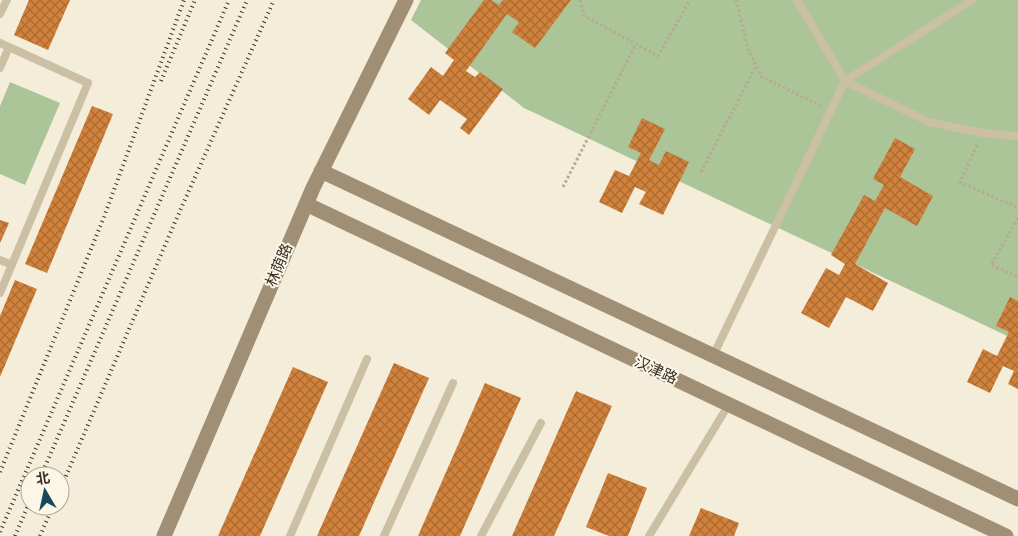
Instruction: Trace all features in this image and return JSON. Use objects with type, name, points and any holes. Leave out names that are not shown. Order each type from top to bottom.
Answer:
[{"type":"street","name":"林荫路","points":[[164,536],[306,204],[406,0]]},
{"type":"street","points":[[321,171],[1018,499]]},
{"type":"street","name":"汉津路","points":[[306,204],[1006,536]]},
{"type":"lane","points":[[0,14],[7,0]]},
{"type":"lane","points":[[797,0],[845,81],[929,122],[982,133],[1018,136]]},
{"type":"lane","points":[[713,356],[845,81],[972,0]]},
{"type":"lane","points":[[0,43],[88,83],[0,293]]},
{"type":"lane","points":[[0,68],[10,47]]},
{"type":"lane","points":[[0,260],[12,265]]},
{"type":"lane","points":[[290,536],[367,358]]},
{"type":"lane","points":[[384,536],[453,383]]},
{"type":"lane","points":[[649,536],[729,404]]},
{"type":"lane","points":[[481,536],[541,423]]},
{"type":"path","points":[[580,0],[583,15],[658,56],[690,0]]},
{"type":"path","points":[[736,0],[748,49],[762,77],[831,110]]},
{"type":"path","points":[[563,187],[636,44]]},
{"type":"path","points":[[701,172],[757,66]]},
{"type":"path","points":[[982,133],[960,182],[1018,208]]},
{"type":"path","points":[[1018,218],[991,265],[1018,277]]},
{"type":"green space","points":[[421,0],[1018,0],[1018,341],[524,108],[411,20]]},
{"type":"green space","points":[[10,82],[60,103],[25,185],[0,174],[0,106]]},
{"type":"building","points":[[29,0],[70,0],[48,50],[14,35]]},
{"type":"building","points":[[484,0],[491,0],[499,5],[503,0],[571,0],[535,48],[512,32],[519,22],[507,14],[466,71],[475,77],[480,72],[503,89],[469,135],[460,128],[467,119],[440,100],[429,115],[408,99],[431,67],[443,76],[454,60],[445,53]]},
{"type":"building","points":[[92,106],[113,114],[47,273],[25,264]]},
{"type":"building","points":[[642,118],[665,129],[649,160],[659,165],[666,151],[689,162],[663,215],[639,204],[646,192],[635,187],[622,213],[599,202],[615,170],[629,176],[641,153],[628,147]]},
{"type":"building","points":[[895,138],[915,149],[900,177],[933,196],[917,226],[885,208],[855,264],[888,283],[873,311],[846,297],[829,328],[801,313],[826,268],[839,275],[845,264],[831,255],[864,195],[875,201],[884,185],[873,179]]},
{"type":"building","points":[[0,220],[9,223],[0,243]]},
{"type":"building","points":[[15,280],[37,289],[0,377],[0,316]]},
{"type":"building","points":[[1010,297],[1018,301],[1018,389],[1008,384],[1014,371],[1003,366],[990,393],[967,382],[983,349],[997,356],[1009,332],[996,326]]},
{"type":"building","points":[[394,363],[429,378],[359,536],[317,536]]},
{"type":"building","points":[[293,367],[328,382],[260,536],[218,536]]},
{"type":"building","points":[[485,383],[521,398],[460,536],[418,536]]},
{"type":"building","points":[[576,391],[612,406],[554,536],[512,536]]},
{"type":"building","points":[[608,473],[647,488],[628,536],[609,536],[586,527]]},
{"type":"building","points":[[701,508],[739,523],[734,536],[689,536]]},
{"type":"railway","points":[[0,472],[104,217],[184,0]]},
{"type":"railway","points":[[161,81],[195,0]]},
{"type":"railway","points":[[0,532],[229,0]]},
{"type":"railway","points":[[45,466],[247,0]]},
{"type":"railway","points":[[70,467],[175,222],[274,0]]},
{"type":"railway","points":[[15,536],[24,516]]},
{"type":"railway","points":[[40,536],[49,516]]}]
